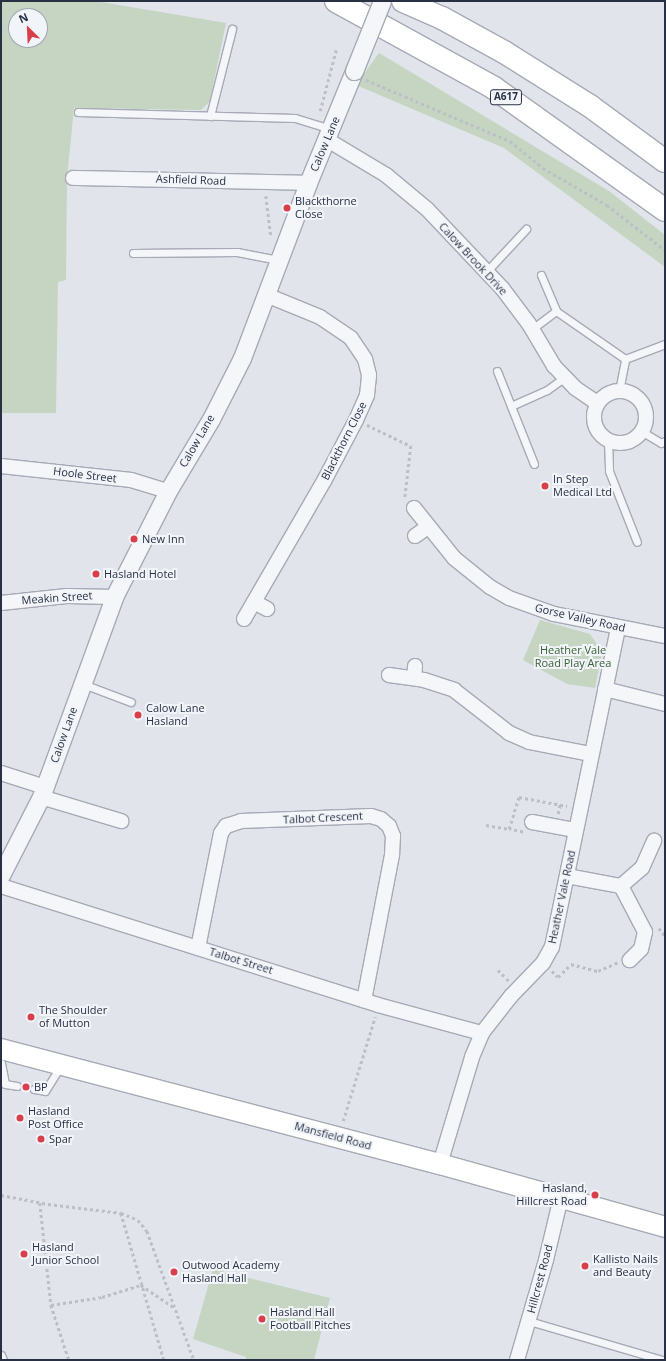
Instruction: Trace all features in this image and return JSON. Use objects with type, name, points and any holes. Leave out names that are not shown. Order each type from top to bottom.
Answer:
[{"type":"highway","name":"A617","points":[[336,1],[494,88],[665,210]]},
{"type":"highway","points":[[403,1],[442,18],[504,52],[590,106],[665,161]]},
{"type":"main road","name":"Mansfield Road","points":[[1,1049],[440,1164],[665,1227]]},
{"type":"street","name":"Calow Lane","points":[[1,875],[43,792],[114,597],[168,492],[210,420],[242,358],[308,182],[325,131],[354,71],[382,1]]},
{"type":"street","name":"Calow Brook Drive","points":[[325,131],[386,175],[427,209],[486,272],[532,329],[554,366],[574,388],[597,403]]},
{"type":"street","name":"Ashfield Road","points":[[73,178],[308,182]]},
{"type":"street","name":"Blackthorn Close","points":[[244,619],[324,481],[356,420],[367,395],[369,375],[365,359],[351,338],[320,317],[266,295]]},
{"type":"street","points":[[619,391],[633,394],[640,401],[646,420],[641,432],[628,442],[608,440],[601,435],[595,424],[594,411],[597,403],[604,396],[619,391]]},
{"type":"street","name":"Hoole Street","points":[[1,466],[131,480],[168,492]]},
{"type":"street","name":"Gorse Valley Road","points":[[414,508],[443,546],[469,571],[509,598],[554,614],[618,628],[665,636]]},
{"type":"street","points":[[415,536],[428,527]]},
{"type":"street","name":"Meakin Street","points":[[1,603],[67,596],[114,597]]},
{"type":"street","points":[[254,602],[267,609]]},
{"type":"street","name":"Heather Vale Road","points":[[440,1164],[472,1057],[490,1028],[543,963],[552,947],[590,754],[618,628]]},
{"type":"street","points":[[390,675],[414,672],[454,690],[509,733],[529,742],[590,754]]},
{"type":"street","points":[[605,689],[665,704]]},
{"type":"street","points":[[1,773],[43,792],[121,821]]},
{"type":"street","name":"Talbot Crescent","points":[[198,948],[221,833],[226,826],[241,821],[371,816],[381,819],[389,826],[393,836],[392,855],[364,1000]]},
{"type":"street","points":[[532,822],[575,830]]},
{"type":"street","points":[[621,886],[642,868],[654,841]]},
{"type":"street","points":[[567,876],[621,886]]},
{"type":"street","name":"Talbot Street","points":[[1,886],[378,1005],[490,1028]]},
{"type":"street","points":[[621,886],[645,932],[641,949],[630,960]]},
{"type":"street","name":"Hillcrest Road","points":[[517,1360],[529,1321],[561,1197]]},
{"type":"lane","points":[[210,116],[232,29]]},
{"type":"lane","points":[[78,112],[295,118],[325,131]]},
{"type":"lane","points":[[486,272],[526,229]]},
{"type":"lane","points":[[133,252],[237,252],[281,254]]},
{"type":"lane","points":[[540,275],[556,311],[625,359]]},
{"type":"lane","points":[[532,329],[556,311]]},
{"type":"lane","points":[[625,359],[665,344]]},
{"type":"lane","points":[[619,391],[625,359]]},
{"type":"lane","points":[[497,371],[534,464]]},
{"type":"lane","points":[[511,406],[547,390],[565,377]]},
{"type":"lane","points":[[641,432],[661,443],[665,441]]},
{"type":"lane","points":[[608,440],[608,470],[637,542]]},
{"type":"lane","points":[[83,684],[131,702]]},
{"type":"lane","points":[[1,1063],[5,1084],[17,1086]]},
{"type":"lane","points":[[34,1089],[45,1091],[61,1065]]},
{"type":"lane","points":[[529,1321],[662,1360]]},
{"type":"lane","points":[[1,1355],[3,1360]]},
{"type":"path","points":[[325,131],[336,50]]},
{"type":"path","points":[[354,71],[367,80],[510,140],[543,168],[607,205],[665,250]]},
{"type":"path","points":[[264,182],[271,241],[281,254]]},
{"type":"path","points":[[356,420],[411,446],[405,499],[414,508]]},
{"type":"path","points":[[486,825],[509,829]]},
{"type":"path","points":[[543,963],[558,977],[571,964],[598,971],[614,962],[630,960]]},
{"type":"path","points":[[338,1138],[378,1005]]},
{"type":"path","points":[[1,1195],[40,1203],[121,1213],[138,1220],[147,1231],[194,1360]]},
{"type":"path","points":[[40,1203],[51,1305],[68,1360]]},
{"type":"path","points":[[121,1213],[164,1360]]},
{"type":"path","points":[[51,1305],[102,1297],[141,1285]]},
{"type":"path","points":[[141,1285],[176,1309]]},
{"type":"green space","points":[[1,1],[95,1],[226,23],[210,101],[201,110],[74,108],[67,178],[66,280],[58,282],[56,413],[1,413]]},
{"type":"green space","points":[[379,53],[609,191],[665,235],[665,267],[504,148],[356,85]]},
{"type":"green space","name":"Heather Vale Road Play Area","points":[[540,620],[590,634],[602,652],[595,688],[567,684],[523,660]]},
{"type":"green space","name":"Hasland Hall Football Pitches","points":[[213,1269],[330,1298],[314,1360],[246,1360],[246,1357],[193,1339]]},
{"type":"place","name":"Blackthorne Close","points":[[287,208]]},
{"type":"place","name":"In Step Medical Ltd","points":[[545,486]]},
{"type":"place","name":"New Inn","points":[[134,539]]},
{"type":"place","name":"Hasland Hotel","points":[[96,574]]},
{"type":"place","name":"Calow Lane Hasland","points":[[138,715]]},
{"type":"place","name":"The Shoulder of Mutton","points":[[31,1017]]},
{"type":"place","name":"BP","points":[[26,1087]]},
{"type":"place","name":"Hasland Post Office","points":[[20,1118]]},
{"type":"place","name":"Spar","points":[[41,1139]]},
{"type":"place","name":"Hasland, Hillcrest Road","points":[[595,1195]]},
{"type":"place","name":"Hasland Junior School","points":[[24,1254]]},
{"type":"place","name":"Kallisto Nails and Beauty","points":[[585,1266]]},
{"type":"place","name":"Outwood Academy Hasland Hall","points":[[174,1272]]},
{"type":"place","name":"Hasland Hall Football Pitches","points":[[262,1319]]}]
